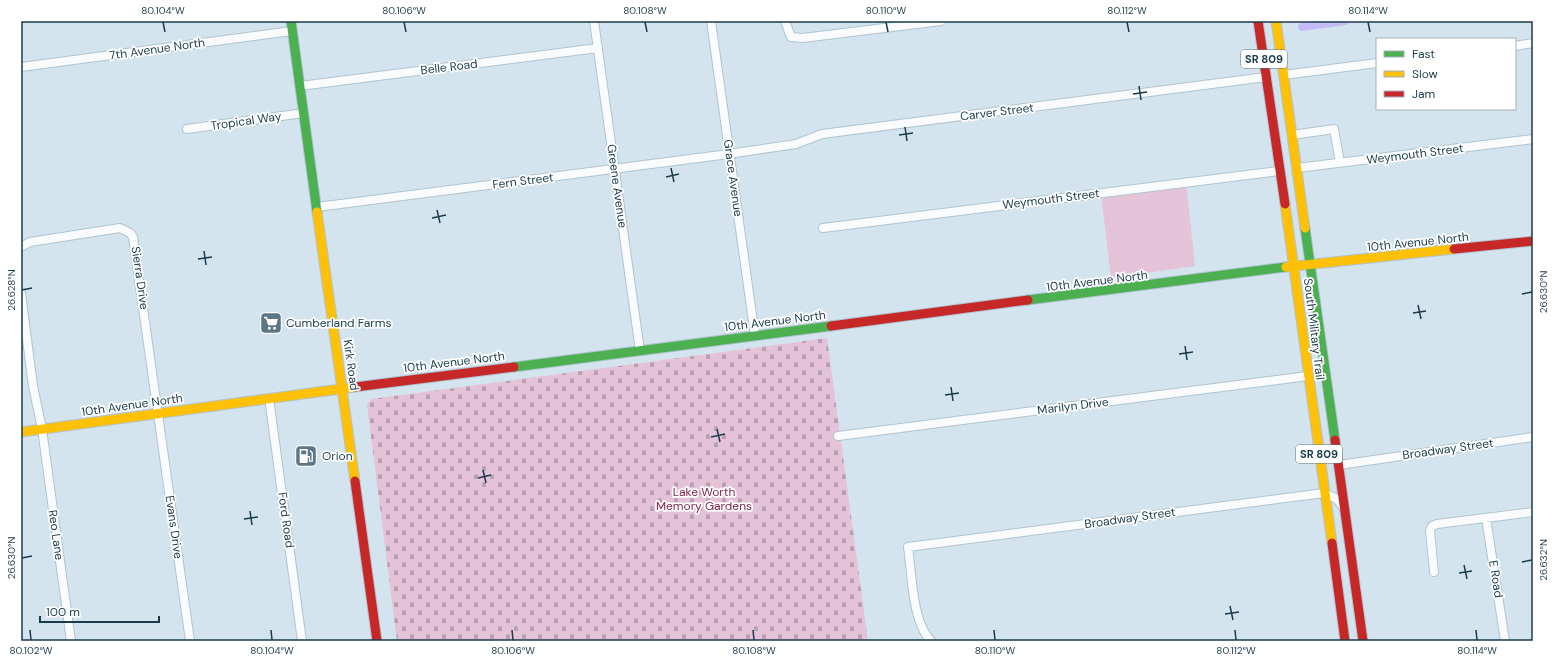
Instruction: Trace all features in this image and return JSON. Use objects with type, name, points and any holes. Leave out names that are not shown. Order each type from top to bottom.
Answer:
[{"type":"street","name":"Kirk Road","points":[[291,21],[377,641]]},
{"type":"street","name":"Greene Avenue","points":[[594,21],[640,351]]},
{"type":"street","name":"Grace Avenue","points":[[711,21],[755,336]]},
{"type":"street","points":[[785,21],[791,37],[802,38],[941,21]]},
{"type":"street","name":"South Military Trail","points":[[1258,21],[1294,266],[1345,641]]},
{"type":"street","name":"South Military Trail","points":[[1276,21],[1363,641]]},
{"type":"street","name":"7th Avenue North","points":[[21,67],[292,31]]},
{"type":"street","points":[[1516,46],[1533,43]]},
{"type":"street","name":"Belle Road","points":[[300,86],[598,48]]},
{"type":"street","points":[[1284,75],[1376,63]]},
{"type":"street","name":"Carver Street","points":[[729,154],[796,144],[822,134],[1266,77]]},
{"type":"street","name":"Tropical Way","points":[[187,129],[304,113]]},
{"type":"street","points":[[1292,135],[1334,130],[1340,163]]},
{"type":"street","name":"Weymouth Street","points":[[1297,168],[1533,139]]},
{"type":"street","name":"Fern Street","points":[[317,207],[729,154]]},
{"type":"street","name":"Weymouth Street","points":[[823,228],[1279,171]]},
{"type":"street","name":"Sierra Drive","points":[[21,247],[30,242],[120,228],[130,233],[135,242],[159,413]]},
{"type":"street","name":"10th Avenue North","points":[[21,432],[342,388],[1294,266],[1533,241]]},
{"type":"street","points":[[21,293],[33,386],[42,429]]},
{"type":"street","name":"Marilyn Drive","points":[[838,436],[1308,376]]},
{"type":"street","name":"Ford Road","points":[[269,398],[302,641]]},
{"type":"street","name":"Evans Drive","points":[[159,413],[190,641]]},
{"type":"street","name":"Reo Lane","points":[[42,429],[71,641]]},
{"type":"street","name":"Broadway Street","points":[[1339,465],[1533,437]]},
{"type":"street","points":[[1324,493],[1337,499],[1345,509]]},
{"type":"street","name":"Broadway Street","points":[[931,641],[925,634],[918,615],[908,547],[1324,493]]},
{"type":"street","points":[[1434,572],[1430,531],[1432,526],[1437,524],[1533,512]]},
{"type":"street","name":"E Road","points":[[1486,518],[1505,641]]},
{"type":"green space","points":[[1186,182],[1195,266],[1111,278],[1101,193]]},
{"type":"green space","name":"Lake Worth Memory Gardens","points":[[827,338],[868,641],[397,641],[367,405],[371,399]]},
{"type":"waterway","points":[[1302,27],[1345,21]]},
{"type":"traffic: fast","points":[[291,21],[317,212]]},
{"type":"traffic: fast","points":[[1305,228],[1335,440]]},
{"type":"traffic: fast","points":[[1028,300],[1286,267]]},
{"type":"traffic: fast","points":[[514,367],[831,326]]},
{"type":"traffic: slow","points":[[1276,21],[1305,228]]},
{"type":"traffic: slow","points":[[1285,204],[1332,543]]},
{"type":"traffic: slow","points":[[317,212],[355,481]]},
{"type":"traffic: slow","points":[[1286,267],[1454,249]]},
{"type":"traffic: slow","points":[[21,432],[355,387]]},
{"type":"traffic: jam","points":[[1258,21],[1285,204]]},
{"type":"traffic: jam","points":[[1454,249],[1533,241]]},
{"type":"traffic: jam","points":[[831,326],[1028,300]]},
{"type":"traffic: jam","points":[[355,387],[514,367]]},
{"type":"traffic: jam","points":[[1335,440],[1363,641]]},
{"type":"traffic: jam","points":[[355,481],[377,641]]},
{"type":"traffic: jam","points":[[1332,543],[1345,641]]},
{"type":"place","name":"Cumberland Farms","points":[[271,323]]},
{"type":"place","name":"Orion","points":[[306,456]]}]
